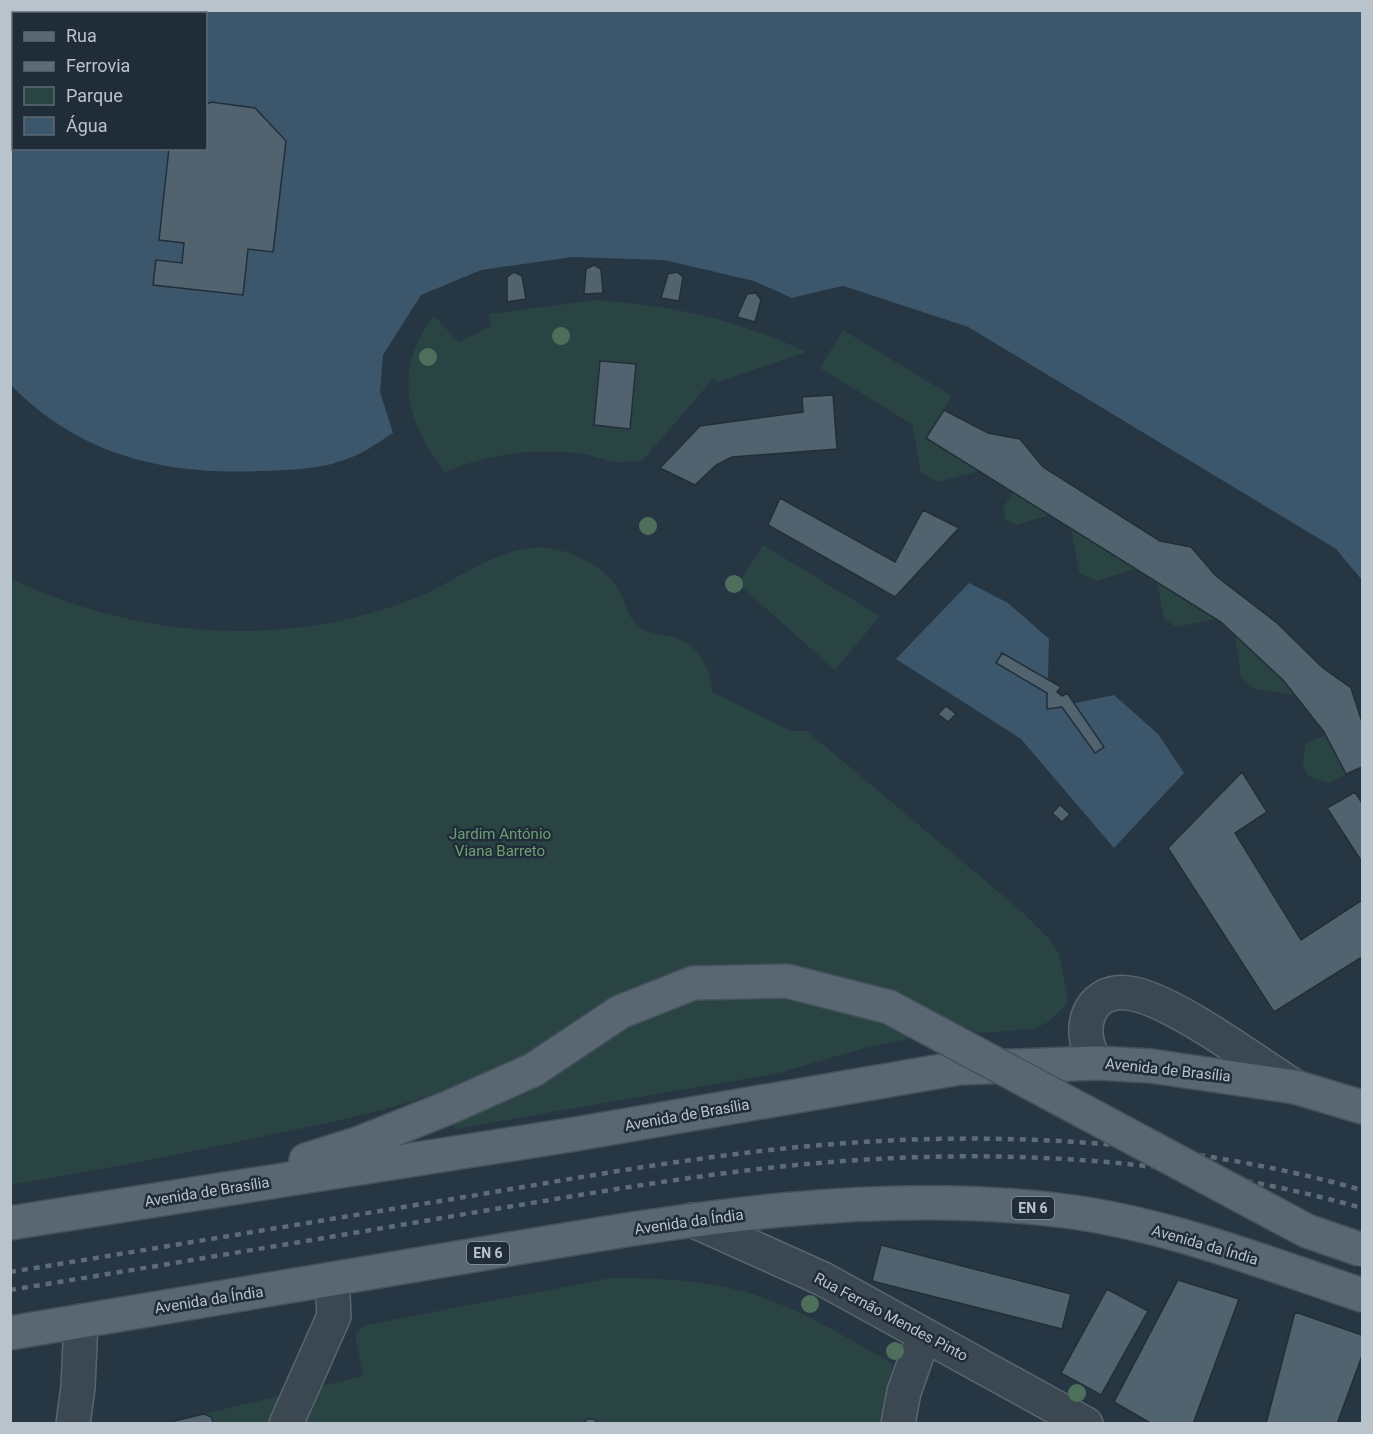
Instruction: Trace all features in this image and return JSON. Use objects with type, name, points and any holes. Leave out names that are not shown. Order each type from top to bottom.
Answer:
[{"type":"main road","points":[[196,1194],[357,1144],[450,1107],[533,1070],[620,1012],[693,983],[787,981],[889,1007],[1307,1232],[1362,1250]]},
{"type":"main road","name":"Avenida de Brasília","points":[[10,1223],[576,1134],[959,1068],[1097,1063],[1151,1066],[1295,1087],[1362,1107]]},
{"type":"main road","name":"Avenida da Índia","points":[[10,1333],[692,1220],[814,1205],[946,1202],[1059,1210],[1175,1233],[1362,1294]]},
{"type":"street","points":[[1097,1063],[1084,1040],[1085,1023],[1094,1005],[1111,994],[1128,993],[1155,1001],[1295,1087]]},
{"type":"street","name":"Rua Fernão Mendes Pinto","points":[[692,1220],[823,1279],[1086,1424]]},
{"type":"street","points":[[286,1424],[334,1316],[332,1280]]},
{"type":"street","points":[[73,1424],[78,1387],[81,1321]]},
{"type":"street","points":[[898,1424],[904,1392],[924,1335]]},
{"type":"green space","points":[[597,300],[652,306],[704,316],[755,331],[806,352],[718,382],[713,379],[642,461],[614,462],[582,454],[528,452],[479,460],[445,472],[421,434],[413,415],[409,396],[409,376],[413,356],[421,336],[434,316],[459,342],[491,326],[489,314]]},
{"type":"green space","points":[[843,330],[952,396],[926,438],[979,471],[938,482],[921,473],[912,424],[820,368]]},
{"type":"green space","points":[[1013,492],[1050,515],[1016,525],[1005,519],[1003,508]]},
{"type":"green space","points":[[1071,528],[1136,569],[1097,581],[1079,573]]},
{"type":"green space","points":[[763,545],[880,616],[835,670],[738,584]]},
{"type":"green space","name":"Jardim António Viana Barreto","points":[[544,547],[575,555],[603,572],[618,589],[629,614],[638,626],[681,640],[695,651],[710,675],[712,692],[791,731],[807,731],[1020,910],[1050,940],[1059,954],[1068,998],[1065,1006],[1048,1022],[1034,1029],[978,1033],[966,1027],[865,1048],[779,1073],[455,1129],[438,1093],[372,1112],[306,1127],[199,1150],[11,1185],[11,579],[58,599],[107,614],[157,624],[208,630],[259,631],[311,626],[361,616],[427,593],[492,559],[526,549]]},
{"type":"green space","points":[[1157,582],[1215,619],[1176,627],[1164,619]]},
{"type":"green space","points":[[1235,634],[1283,680],[1295,695],[1254,689],[1241,677]]},
{"type":"green space","points":[[1325,735],[1346,774],[1329,783],[1308,776],[1303,765],[1305,744]]},
{"type":"green space","points":[[611,1278],[668,1280],[743,1291],[778,1303],[828,1327],[893,1364],[881,1423],[214,1424],[211,1417],[204,1414],[363,1376],[355,1334],[365,1325]]},
{"type":"water","points":[[11,11],[1362,11],[1362,580],[1336,549],[968,327],[843,286],[792,298],[754,281],[664,260],[572,257],[481,270],[421,295],[383,355],[380,392],[393,433],[355,456],[322,466],[291,470],[225,471],[158,464],[126,456],[95,444],[66,429],[38,409],[11,385]]},
{"type":"water","points":[[969,583],[1008,603],[1049,639],[1047,709],[1114,695],[1158,734],[1184,773],[1114,848],[1021,739],[896,659]]},
{"type":"pier","points":[[843,286],[968,327],[1336,549],[1362,583],[1334,551],[967,330],[843,289],[796,300],[792,298]]},
{"type":"building","points":[[211,102],[255,108],[286,141],[273,252],[248,249],[243,295],[153,285],[156,260],[182,263],[184,243],[159,240],[169,150],[207,150],[207,104]]},
{"type":"building","points":[[594,265],[601,269],[603,293],[584,294],[586,269]]},
{"type":"building","points":[[514,272],[522,276],[526,299],[507,302],[507,277]]},
{"type":"building","points":[[677,272],[683,277],[679,301],[661,298],[668,274]]},
{"type":"building","points":[[756,293],[761,300],[755,322],[737,317],[747,294]]},
{"type":"building","points":[[600,361],[636,364],[630,429],[594,425]]},
{"type":"building","points":[[833,395],[837,449],[732,457],[716,465],[695,485],[660,468],[700,426],[803,412],[802,397]]},
{"type":"building","points":[[944,410],[988,433],[1020,439],[1043,467],[1160,541],[1191,547],[1216,576],[1277,623],[1323,668],[1351,688],[1362,722],[1362,767],[1346,774],[1324,732],[1283,680],[1221,622],[926,438]]},
{"type":"building","points":[[780,498],[895,562],[923,510],[959,528],[895,597],[768,525]]},
{"type":"building","points":[[1002,653],[1061,687],[1057,692],[1062,696],[1067,693],[1104,747],[1095,753],[1062,707],[1047,709],[1047,693],[996,663]]},
{"type":"building","points":[[946,706],[956,714],[948,722],[938,714]]},
{"type":"building","points":[[1242,772],[1267,812],[1235,833],[1301,940],[1362,900],[1362,957],[1274,1012],[1168,848]]},
{"type":"building","points":[[1355,792],[1362,803],[1362,862],[1327,808]]},
{"type":"building","points":[[1060,805],[1070,814],[1062,822],[1052,813]]},
{"type":"building","points":[[881,1245],[1071,1294],[1062,1329],[872,1281]]},
{"type":"building","points":[[1178,1280],[1239,1299],[1193,1424],[1152,1424],[1114,1402]]},
{"type":"building","points":[[1107,1289],[1148,1311],[1101,1395],[1061,1373]]},
{"type":"building","points":[[1295,1312],[1362,1335],[1362,1356],[1337,1424],[1266,1424]]},
{"type":"building","points":[[204,1414],[211,1417],[214,1424],[162,1424]]},
{"type":"building","points":[[587,1419],[593,1419],[600,1424],[583,1424]]},
{"type":"railway","points":[[10,1272],[658,1165],[733,1154],[844,1143],[919,1139],[1068,1141],[1216,1158],[1290,1172],[1362,1190]]},
{"type":"railway","points":[[10,1290],[665,1182],[762,1169],[859,1160],[986,1156],[1113,1163],[1238,1180],[1301,1192],[1362,1208]]}]
